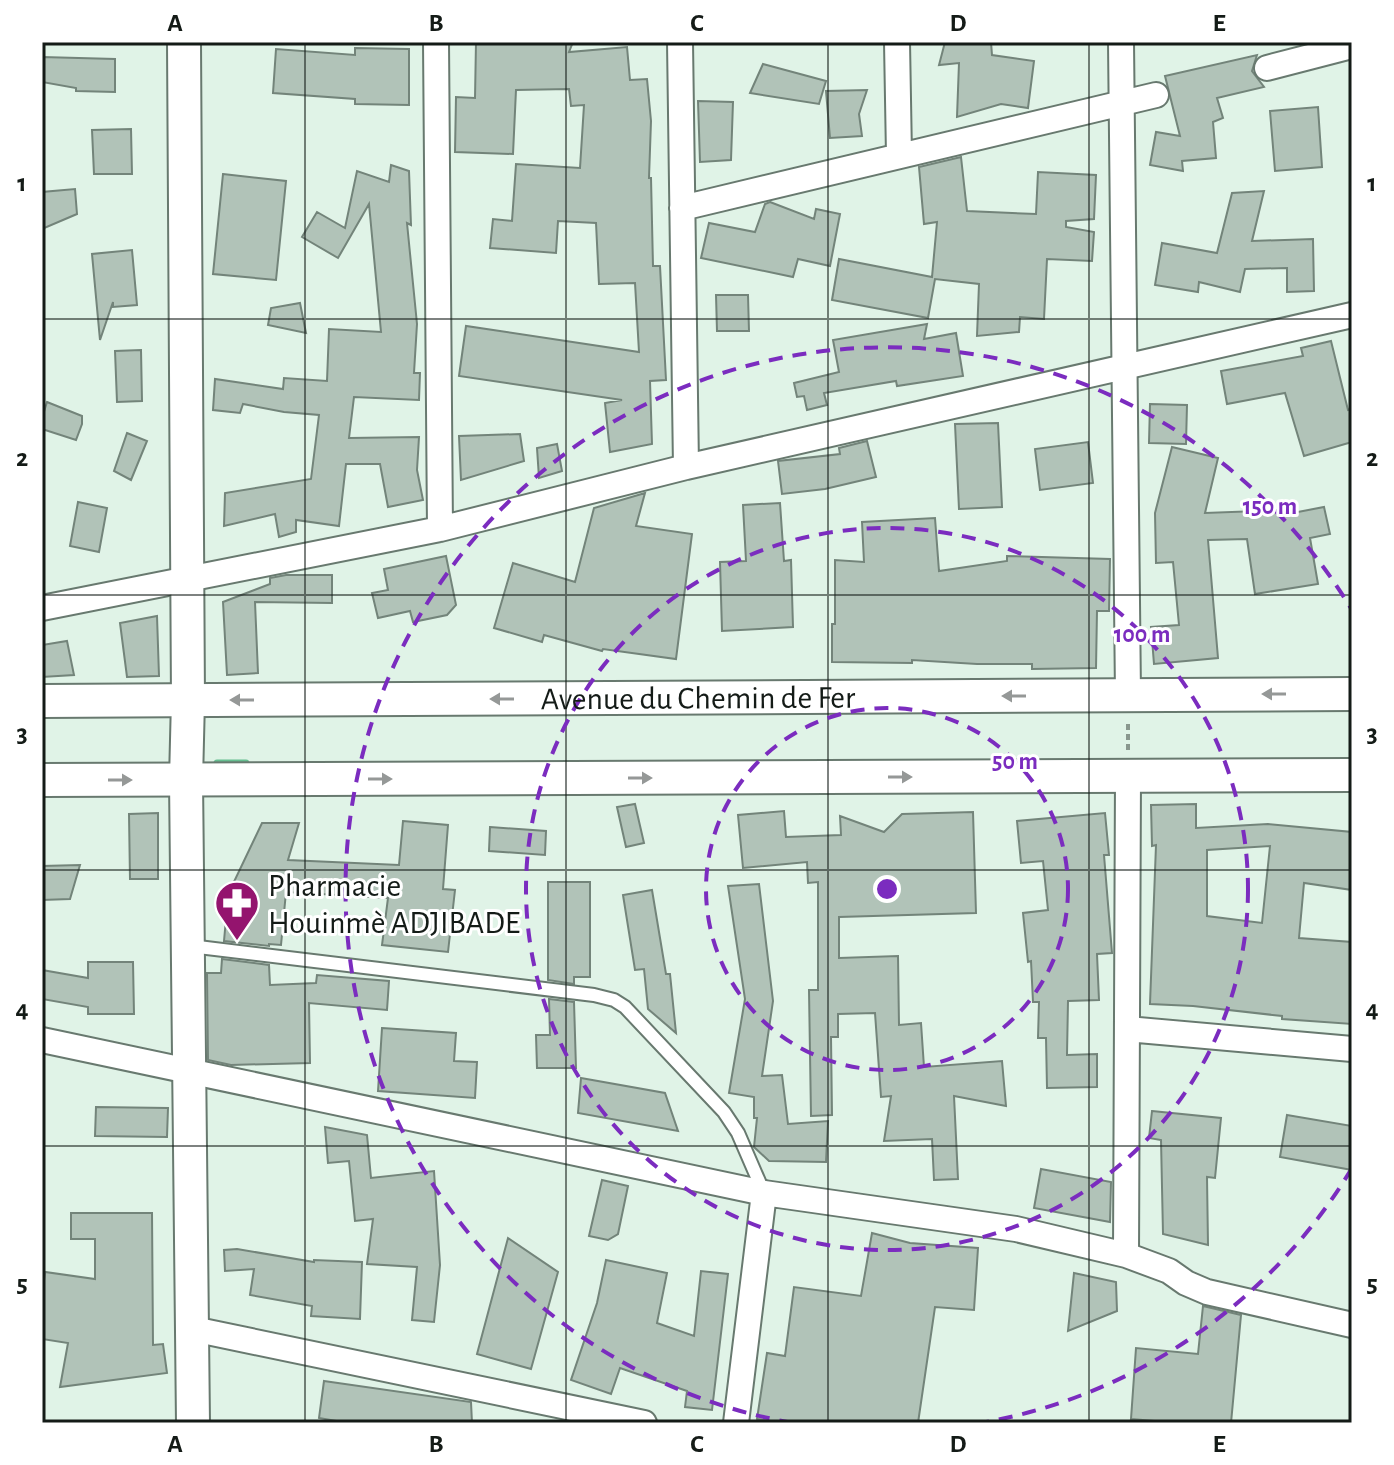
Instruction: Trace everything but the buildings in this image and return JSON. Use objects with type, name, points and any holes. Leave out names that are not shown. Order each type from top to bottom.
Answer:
[{"type":"main road","points":[[184,42],[186,780],[193,1423]]},
{"type":"main road","name":"Avenue du Chemin de Fer","points":[[42,701],[1352,694]]},
{"type":"main road","points":[[42,780],[1352,775]]},
{"type":"street","points":[[436,42],[440,529]]},
{"type":"street","points":[[680,42],[686,467]]},
{"type":"street","points":[[897,42],[899,156]]},
{"type":"street","points":[[1121,42],[1127,366],[1128,695]]},
{"type":"street","points":[[1267,68],[1352,46]]},
{"type":"street","points":[[682,208],[1156,95]]},
{"type":"street","points":[[42,608],[440,529],[686,467],[1352,315]]},
{"type":"street","points":[[1126,1255],[1128,776]]},
{"type":"street","points":[[1127,1029],[1352,1049]]},
{"type":"street","points":[[42,1040],[764,1193],[1016,1229],[1126,1255],[1169,1271],[1207,1292],[1352,1325]]},
{"type":"street","points":[[736,1423],[764,1193]]},
{"type":"street","points":[[193,1329],[644,1423]]},
{"type":"lane","points":[[190,946],[594,995],[614,1000],[644,1026],[724,1112],[738,1133],[764,1193]]},
{"type":"waterway","points":[[217,763],[246,763]]},
{"type":"place","name":"Pharmacie Houinmè ADJIBADE","points":[[237,942]]}]
